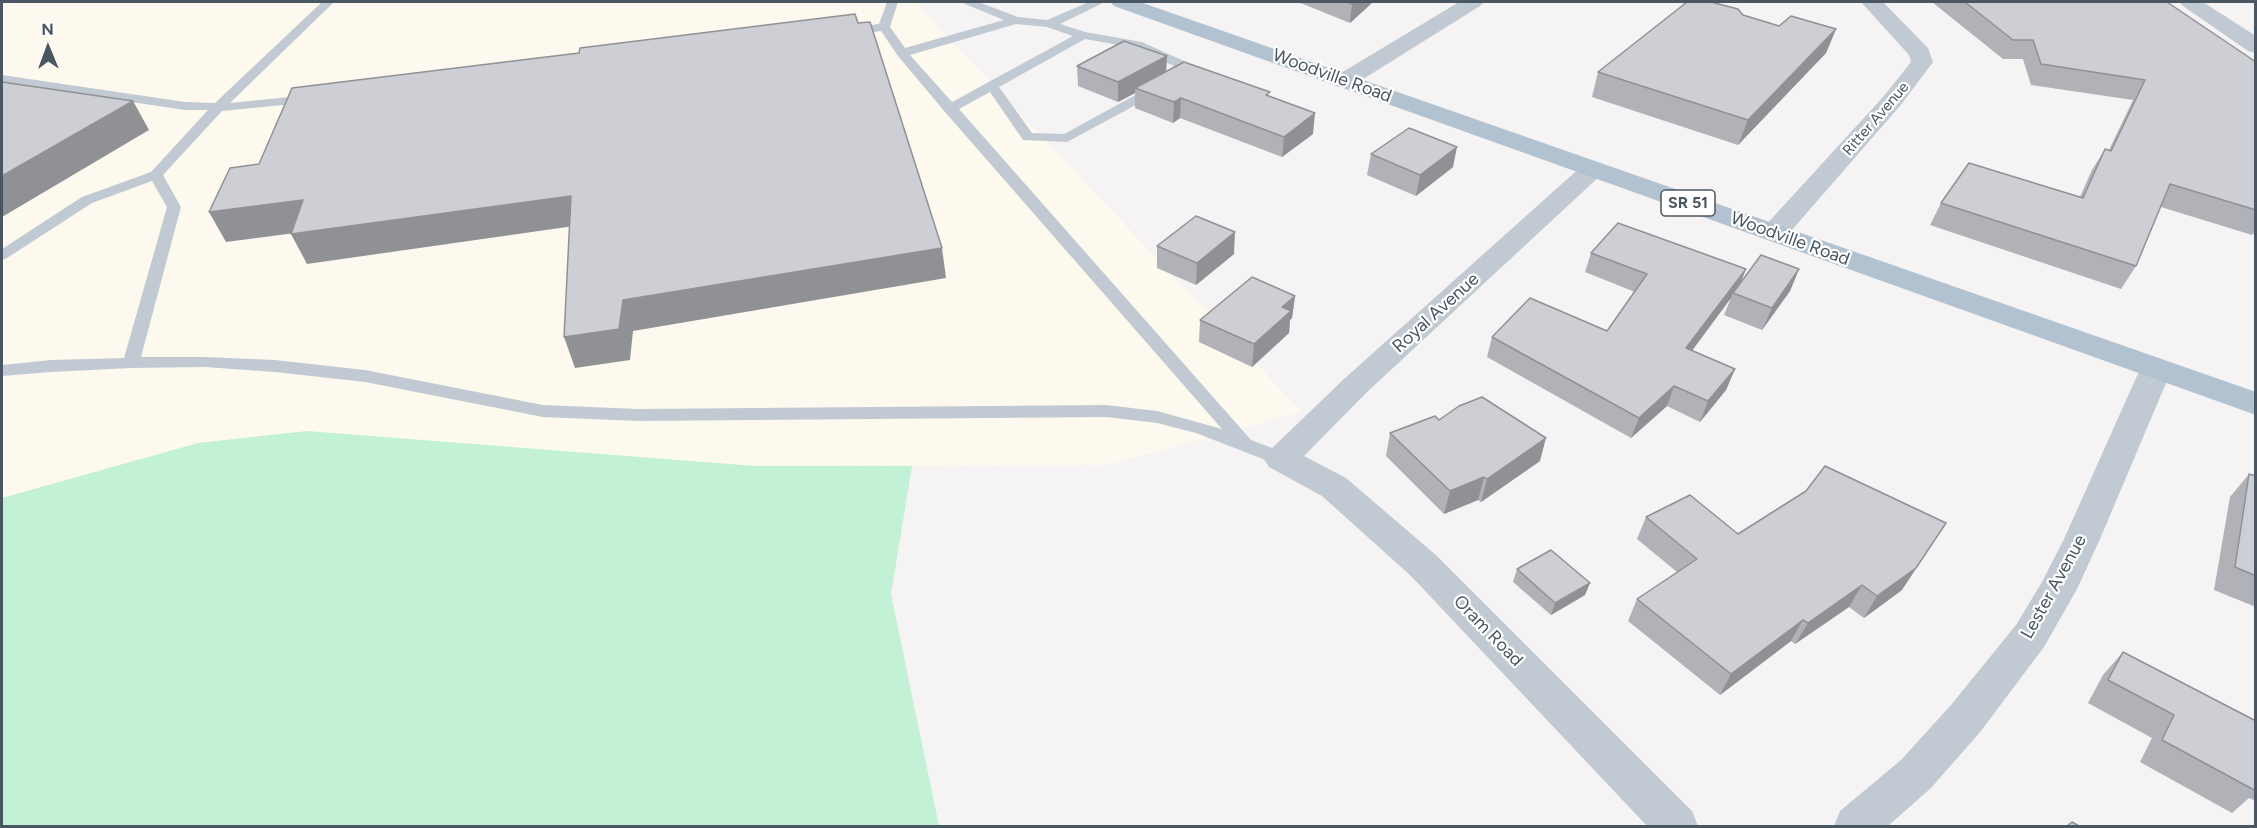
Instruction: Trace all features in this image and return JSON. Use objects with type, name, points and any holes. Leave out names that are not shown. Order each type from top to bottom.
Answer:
[{"type":"main road","name":"Woodville Road","points":[[1121,2],[2256,404]]},
{"type":"street","points":[[1344,81],[1473,2]]},
{"type":"street","name":"Ritter Avenue","points":[[1774,233],[1892,101],[1922,62],[1920,53],[1914,45],[1872,2]]},
{"type":"street","points":[[2190,2],[2256,46]]},
{"type":"street","name":"Royal Avenue","points":[[1281,459],[1355,387],[1593,169]]},
{"type":"street","name":"Lester Avenue","points":[[1856,826],[1916,774],[1966,718],[2030,636],[2058,589],[2082,539],[2156,369]]},
{"type":"street","name":"Oram Road","points":[[1281,459],[1334,487],[1424,566],[1676,826]]},
{"type":"lane","points":[[2,255],[87,200],[156,175],[218,107],[328,2]]},
{"type":"lane","points":[[884,27],[892,2]]},
{"type":"lane","points":[[969,2],[1016,20],[1049,24],[1083,35],[1138,45],[1180,64],[1180,76],[1067,138],[1028,137],[993,87]]},
{"type":"lane","points":[[1049,24],[1097,2]]},
{"type":"lane","points":[[902,53],[1016,20]]},
{"type":"lane","points":[[836,33],[884,27]]},
{"type":"lane","points":[[884,27],[902,53],[950,109],[1244,442]]},
{"type":"lane","points":[[950,109],[1083,35]]},
{"type":"lane","points":[[2,79],[185,106],[218,107],[328,96]]},
{"type":"lane","points":[[131,363],[174,207],[156,175]]},
{"type":"lane","points":[[2,371],[51,366],[131,363],[205,362],[275,366],[364,376],[543,411],[638,415],[1106,411],[1157,417],[1201,428],[1244,442],[1281,459]]},
{"type":"shaded area","points":[[2,2],[921,2],[920,8],[1302,412],[1107,465],[755,466],[198,443],[2,498]]},
{"type":"green space","points":[[307,431],[755,466],[912,466],[891,594],[939,826],[2,826],[2,498],[198,443]]},
{"type":"building","points":[[1687,2],[1711,2],[1738,9],[1743,15],[1779,26],[1791,16],[1836,29],[1748,120],[1598,72]]},
{"type":"building","points":[[1965,2],[2167,2],[2256,62],[2256,210],[2170,184],[2136,266],[1941,203],[1969,163],[2083,198],[2105,149],[2111,151],[2145,80],[2041,64],[2033,40],[2013,40]]},
{"type":"building","points":[[855,14],[858,23],[870,22],[942,248],[623,300],[619,329],[564,337],[571,196],[291,234],[303,200],[209,212],[230,168],[259,164],[292,88],[579,53],[580,48]]},
{"type":"building","points":[[1124,41],[1167,56],[1118,82],[1077,66]]},
{"type":"building","points":[[1184,62],[1270,92],[1266,95],[1315,113],[1284,137],[1181,98],[1174,102],[1135,88]]},
{"type":"building","points":[[2,82],[133,101],[2,176]]},
{"type":"building","points":[[1409,128],[1457,147],[1420,175],[1371,154]]},
{"type":"building","points":[[1196,216],[1235,232],[1197,263],[1157,246]]},
{"type":"building","points":[[1618,223],[1746,269],[1686,348],[1735,369],[1708,401],[1674,386],[1639,418],[1492,337],[1530,298],[1607,331],[1647,274],[1591,253]]},
{"type":"building","points":[[1761,255],[1799,269],[1772,308],[1733,293]]},
{"type":"building","points":[[1252,277],[1295,296],[1282,307],[1291,311],[1254,344],[1200,320]]},
{"type":"building","points":[[1482,397],[1546,438],[1487,479],[1484,477],[1450,491],[1390,433],[1435,416],[1439,420],[1459,406]]},
{"type":"building","points":[[1825,466],[1946,523],[1916,568],[1877,596],[1862,585],[1808,623],[1803,620],[1731,674],[1637,599],[1697,559],[1646,517],[1690,495],[1738,534],[1806,491]]},
{"type":"building","points":[[2249,474],[2256,476],[2256,576],[2235,567]]},
{"type":"building","points":[[1551,550],[1590,583],[1555,603],[1517,569]]},
{"type":"building","points":[[2123,652],[2256,721],[2256,791],[2162,740],[2174,715],[2108,680]]},
{"type":"building","points":[[2072,822],[2079,826],[2067,826]]}]
